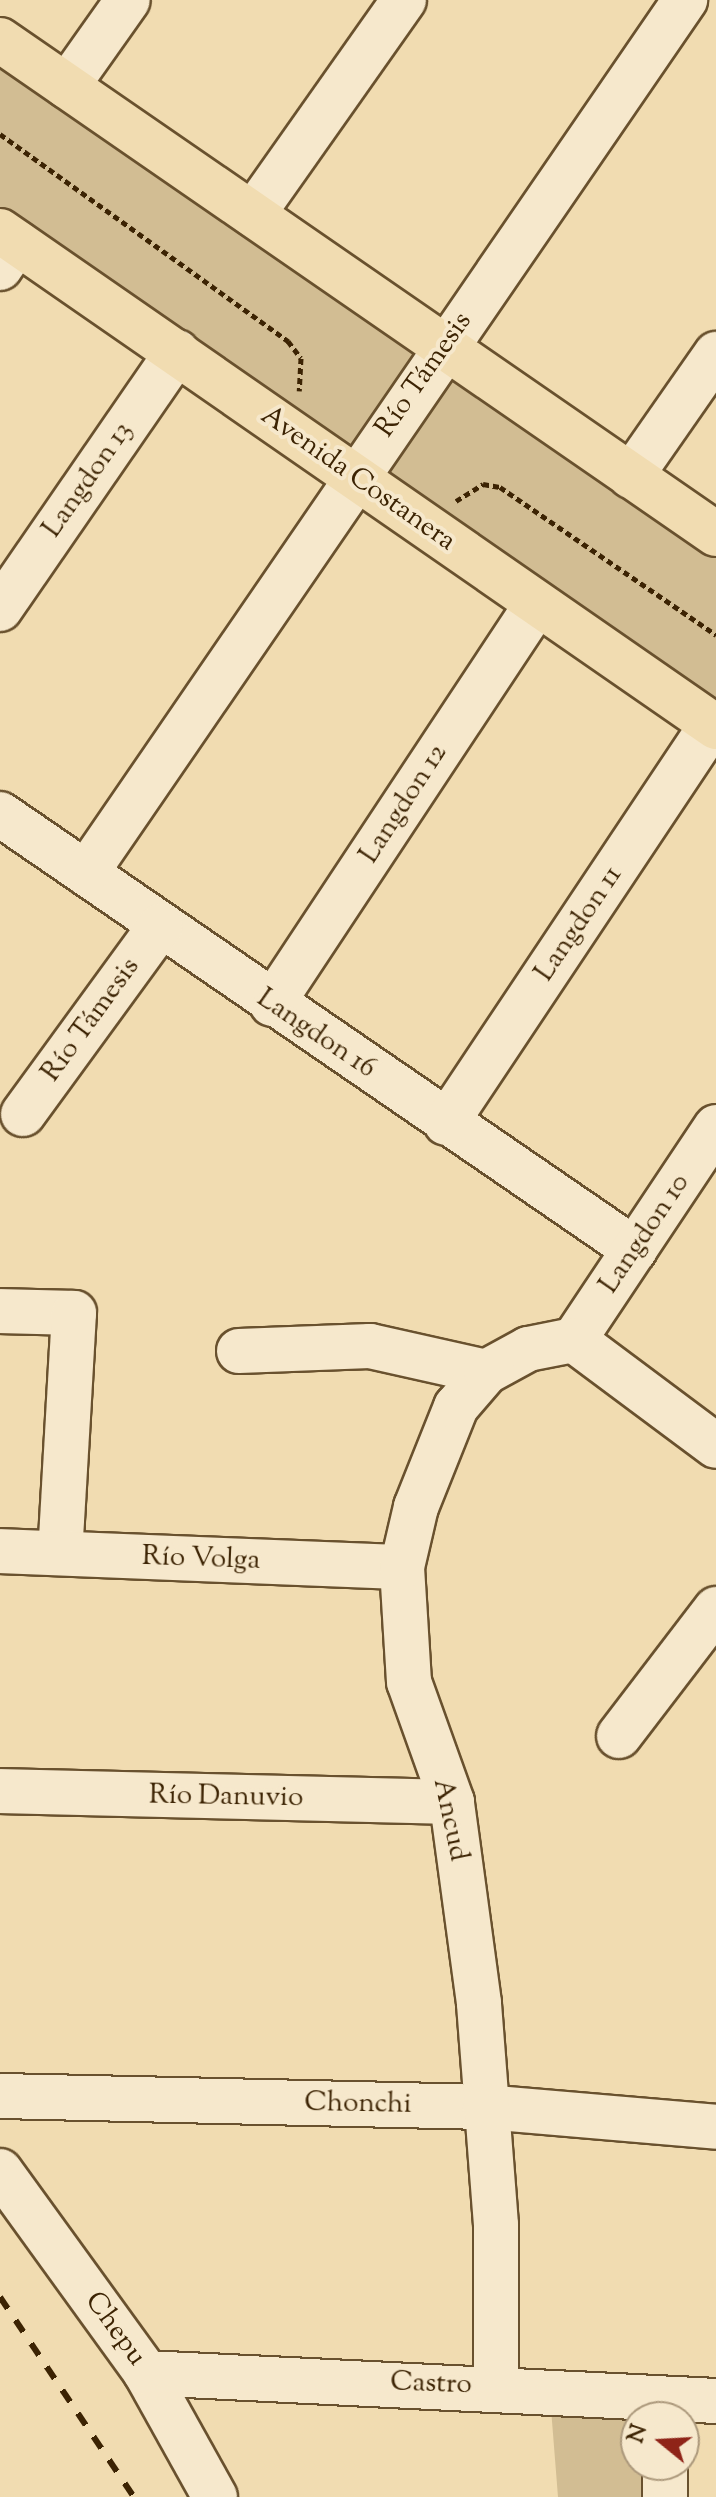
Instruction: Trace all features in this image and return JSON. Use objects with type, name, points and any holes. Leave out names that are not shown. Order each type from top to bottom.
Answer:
[{"type":"main road","points":[[0,40],[716,534]]},
{"type":"main road","name":"Avenida Costanera","points":[[6,247],[177,352],[714,726]]},
{"type":"street","points":[[67,86],[128,0]]},
{"type":"street","points":[[253,214],[404,0]]},
{"type":"street","name":"Río Támesis","points":[[86,873],[353,477],[685,0]]},
{"type":"street","name":"Langdon 13","points":[[0,609],[177,352]]},
{"type":"street","points":[[631,476],[716,354]]},
{"type":"street","name":"Langdon 12","points":[[272,1004],[537,604]]},
{"type":"street","name":"Langdon 11","points":[[446,1123],[714,726]]},
{"type":"street","name":"Langdon 16","points":[[0,814],[272,1004],[635,1250]]},
{"type":"street","name":"Río Támesis","points":[[23,1114],[160,926]]},
{"type":"street","name":"Langdon 10","points":[[574,1340],[716,1127]]},
{"type":"street","points":[[0,1311],[74,1313],[60,1553]]},
{"type":"street","points":[[574,1340],[716,1446]]},
{"type":"street","name":"Ancud","points":[[496,2387],[496,2225],[452,1802],[409,1682],[402,1567],[443,1431],[486,1372],[528,1349],[574,1340]]},
{"type":"street","points":[[239,1351],[370,1346],[486,1372]]},
{"type":"street","name":"Río Volga","points":[[0,1551],[402,1567]]},
{"type":"street","points":[[619,1736],[716,1609]]},
{"type":"street","name":"Río Danuvio","points":[[0,1791],[452,1802]]},
{"type":"street","name":"Chonchi","points":[[0,2096],[485,2107],[716,2127]]},
{"type":"street","name":"Chepu","points":[[0,2171],[146,2373],[215,2497]]},
{"type":"street","name":"Castro","points":[[146,2373],[496,2387],[620,2402]]},
{"type":"path","points":[[0,134],[288,341],[301,358],[306,405]]},
{"type":"path","points":[[447,502],[483,484],[500,487],[716,635]]},
{"type":"shaded area","points":[[0,50],[716,544],[716,714],[0,224]]},
{"type":"shaded area","points":[[550,2396],[620,2413],[620,2481],[662,2481],[662,2497],[558,2497]]},
{"type":"railway","points":[[0,2297],[134,2497]]}]
